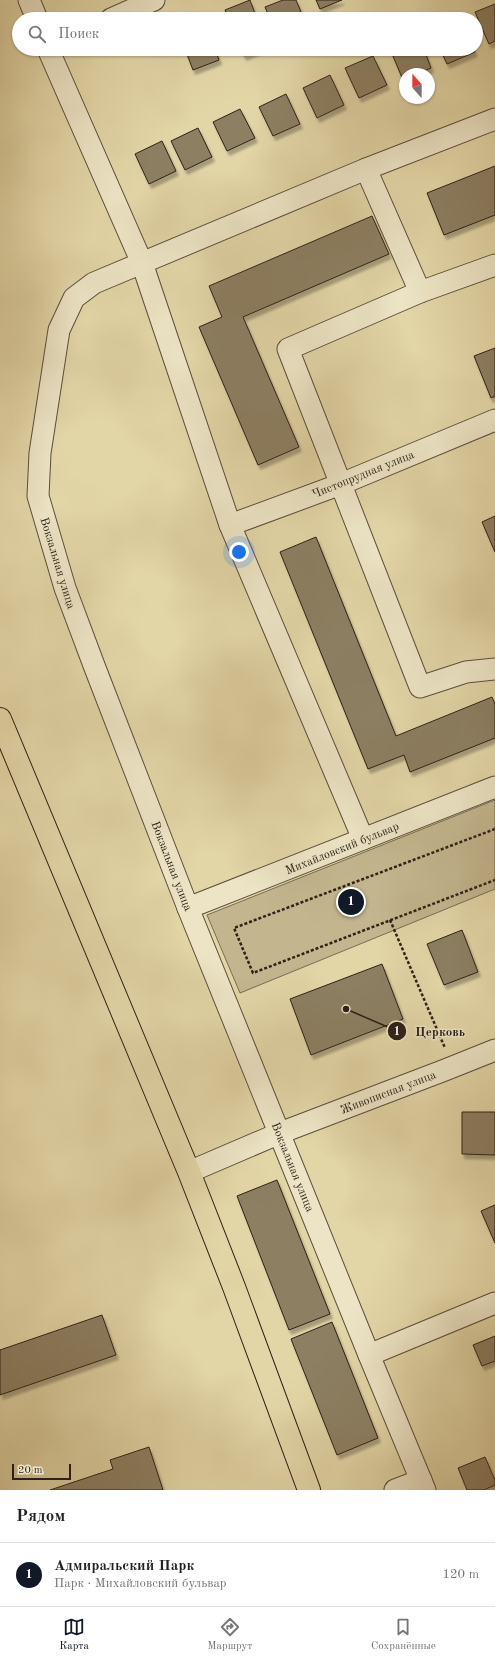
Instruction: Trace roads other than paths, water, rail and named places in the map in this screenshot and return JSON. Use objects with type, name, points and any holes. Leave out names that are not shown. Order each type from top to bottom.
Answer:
[{"type":"main road","points":[[0,719],[189,1172],[309,1490]]},
{"type":"main road","points":[[0,729],[12,750]]},
{"type":"street","points":[[29,0],[34,12]]},
{"type":"street","points":[[127,12],[154,0]]},
{"type":"street","points":[[51,56],[142,262],[230,525],[363,839]]},
{"type":"street","name":"Вокзальная улица","points":[[423,1485],[188,908],[65,588],[38,496],[40,453],[59,330],[74,298],[94,283],[366,170],[495,119]]},
{"type":"street","points":[[366,170],[420,292]]},
{"type":"street","points":[[495,265],[420,292],[288,348],[420,687],[466,672],[495,669]]},
{"type":"street","name":"Чистопрудная улица","points":[[230,525],[341,484],[495,420]]},
{"type":"street","name":"Михайловский бульвар","points":[[188,908],[495,787]]},
{"type":"street","name":"Живописная улица","points":[[189,1172],[280,1133],[495,1050]]},
{"type":"street","points":[[369,1355],[495,1303]]},
{"type":"street","points":[[395,1490],[423,1485]]},
{"type":"place","name":"Адмиральский Парк","points":[[351,902]]},
{"type":"place","name":"Церковь","points":[[346,1009]]}]
